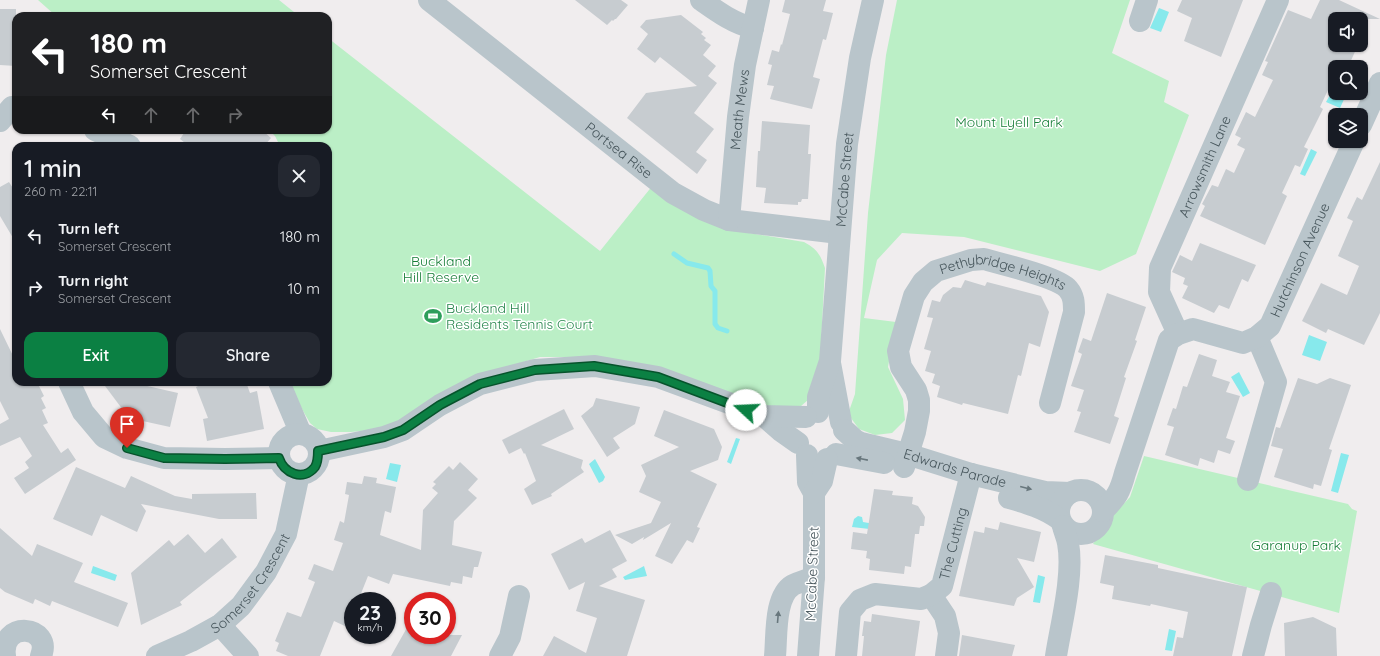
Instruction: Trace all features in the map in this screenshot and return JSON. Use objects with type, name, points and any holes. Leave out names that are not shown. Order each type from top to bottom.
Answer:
[{"type":"street","points":[[701,0],[740,25],[753,28]]},
{"type":"street","name":"Meath Mews","points":[[729,220],[738,117],[745,65],[759,0]]},
{"type":"street","name":"McCabe Street","points":[[808,656],[814,577],[814,493],[822,481],[817,453],[797,436],[801,423],[812,415],[830,361],[847,144],[858,66],[873,0]]},
{"type":"street","points":[[1140,21],[1147,0]]},
{"type":"street","name":"Arrowsmith Lane","points":[[1178,334],[1159,292],[1160,268],[1278,0]]},
{"type":"street","name":"Portsea Rise","points":[[436,2],[673,193],[704,210],[729,220],[839,233]]},
{"type":"street","points":[[1368,111],[1380,84]]},
{"type":"street","points":[[0,121],[12,107]]},
{"type":"street","points":[[104,134],[121,142]]},
{"type":"street","name":"Hutchinson Avenue","points":[[1178,334],[1193,329],[1243,343],[1257,337],[1270,326],[1351,148]]},
{"type":"street","name":"Pethybridge Heights","points":[[906,461],[919,411],[919,400],[916,390],[900,367],[898,351],[914,296],[923,282],[936,271],[971,260],[984,259],[1057,280],[1067,288],[1073,297],[1074,312],[1050,403]]},
{"type":"street","points":[[1103,510],[1111,503],[1121,489],[1169,340],[1178,334]]},
{"type":"street","points":[[1248,480],[1276,382],[1257,337]]},
{"type":"street","name":"McCabe Street","points":[[817,453],[844,443],[830,361]]},
{"type":"street","name":"Edwards Parade","points":[[318,451],[384,437],[403,430],[440,405],[480,384],[535,370],[594,366],[658,377],[764,416],[781,431],[817,453],[906,461]]},
{"type":"street","points":[[71,386],[83,412],[104,437],[127,448],[164,458],[279,458]]},
{"type":"street","points":[[282,386],[301,434]]},
{"type":"street","points":[[812,415],[831,414],[842,426]]},
{"type":"street","name":"Edwards Parade","points":[[764,416],[812,415]]},
{"type":"street","name":"Edwards Parade","points":[[842,426],[855,440],[861,443],[906,461],[969,480],[1037,506],[1048,511],[1061,522]]},
{"type":"street","points":[[301,434],[312,439],[316,444],[318,451],[318,460],[315,466],[310,471],[299,474],[292,473],[284,468],[279,458],[279,451],[284,440],[289,436],[301,434]]},
{"type":"street","points":[[1056,656],[1069,565],[1068,544],[1061,522],[1059,507],[1062,500],[1080,493],[1103,491],[1125,473]]},
{"type":"street","name":"Somerset Crescent","points":[[157,656],[191,641],[220,625],[246,600],[266,572],[286,534],[299,474]]},
{"type":"street","name":"Edwards Parade","points":[[969,480],[1045,492],[1080,493]]},
{"type":"street","name":"The Cutting","points":[[846,656],[850,612],[860,600],[875,594],[921,599],[931,595],[942,586],[969,480]]},
{"type":"street","points":[[1061,522],[1070,532],[1078,535],[1093,531],[1100,524],[1103,510],[1101,503],[1097,497],[1080,493]]},
{"type":"street","points":[[1068,580],[1080,546],[1086,534]]},
{"type":"street","points":[[775,656],[780,603],[784,594],[792,586],[814,577]]},
{"type":"street","points":[[1253,656],[1260,625],[1271,593]]},
{"type":"street","points":[[931,595],[944,616],[949,633],[946,656]]},
{"type":"street","points":[[500,656],[510,637],[519,596]]},
{"type":"street","points":[[220,625],[248,656]]},
{"type":"street","points":[[3,645],[13,633],[25,630],[31,632],[40,639],[46,655]]},
{"type":"green space","points":[[38,0],[279,0],[294,12],[52,12]]},
{"type":"green space","name":"Mount Lyell Park","points":[[897,0],[1130,0],[1112,53],[1169,81],[1164,102],[1189,115],[1136,254],[1100,271],[964,237],[902,233],[877,260],[864,318],[896,322],[888,367],[903,399],[905,420],[892,433],[875,435],[859,429],[848,414],[855,394],[868,213],[886,55]]},
{"type":"green space","name":"Buckland Hill Reserve","points":[[332,41],[600,251],[653,185],[737,231],[804,242],[820,255],[825,268],[820,362],[808,400],[801,406],[783,410],[598,357],[540,357],[490,372],[405,419],[380,429],[351,432],[331,432],[317,429],[310,423],[291,386],[332,386],[332,142],[278,142],[273,134],[332,134]]},
{"type":"green space","name":"Garanup Park","points":[[1144,456],[1348,504],[1352,509],[1357,511],[1339,613],[1093,544],[1109,520],[1130,497]]},
{"type":"water","points":[[1159,8],[1169,12],[1161,32],[1150,28]]},
{"type":"water","points":[[1328,98],[1328,100],[1344,100],[1340,108],[1326,102]]},
{"type":"water","points":[[1311,149],[1317,152],[1305,176],[1300,174]]},
{"type":"water","points":[[1309,335],[1327,342],[1320,361],[1302,355]]},
{"type":"water","points":[[1239,372],[1250,393],[1243,397],[1231,377]]},
{"type":"water","points":[[736,438],[740,439],[731,464],[727,462]]},
{"type":"water","points":[[1341,453],[1349,455],[1338,493],[1331,491]]},
{"type":"water","points":[[595,459],[605,477],[603,481],[599,483],[589,464]]},
{"type":"water","points":[[390,463],[401,465],[397,482],[386,479]]},
{"type":"water","points":[[858,516],[862,517],[863,522],[880,525],[878,530],[852,527],[854,519]]},
{"type":"water","points":[[93,566],[117,575],[115,581],[91,573]]},
{"type":"water","points":[[644,566],[647,576],[625,580],[623,577]]},
{"type":"water","points":[[1038,575],[1045,577],[1040,603],[1033,602]]},
{"type":"water","points":[[1169,629],[1176,631],[1172,651],[1165,650]]},
{"type":"building","points":[[575,0],[621,0],[628,5],[616,19],[613,21],[612,20],[607,25]]},
{"type":"building","points":[[785,0],[826,0],[823,11],[833,13],[826,40],[823,39],[813,77],[820,79],[812,109],[770,99],[774,86],[767,85],[772,65],[768,64],[772,50],[779,52],[781,44],[782,45],[790,14],[782,12]]},
{"type":"building","points":[[1182,0],[1243,0],[1221,57],[1184,41],[1192,18],[1177,11]]},
{"type":"building","points":[[1320,0],[1339,0],[1365,12],[1328,12],[1328,52],[1355,52],[1351,60],[1328,60],[1328,90],[1320,107],[1323,109],[1304,147],[1308,149],[1300,167],[1295,165],[1282,193],[1287,196],[1265,245],[1200,216],[1205,206],[1202,204],[1212,185],[1218,187],[1226,169],[1234,173],[1245,149],[1237,145],[1241,138],[1235,135],[1246,112],[1255,117],[1273,80],[1262,75],[1268,62],[1265,61],[1288,10],[1311,19]]},
{"type":"building","points":[[0,9],[16,9],[16,12],[12,12],[12,66],[0,65]]},
{"type":"building","points":[[1368,13],[1380,19],[1368,19]]},
{"type":"building","points":[[681,15],[703,32],[701,34],[706,38],[704,40],[711,45],[703,55],[716,66],[708,76],[717,83],[694,113],[714,129],[696,152],[707,160],[697,174],[627,118],[646,93],[697,86],[660,57],[655,63],[637,49],[648,34],[640,27],[646,20]]},
{"type":"building","points":[[762,121],[810,125],[808,154],[811,154],[808,199],[802,199],[801,202],[798,202],[798,205],[764,203],[766,188],[756,187],[758,151],[760,151]]},
{"type":"building","points":[[183,134],[266,134],[271,138],[268,142],[184,142],[180,139]]},
{"type":"building","points":[[1380,162],[1380,313],[1364,345],[1328,329],[1326,333],[1302,321],[1321,283],[1347,295],[1359,266],[1338,256],[1353,221],[1347,218],[1357,197],[1362,200]]},
{"type":"building","points":[[9,182],[12,187],[12,236],[0,216],[0,187]]},
{"type":"building","points":[[1200,243],[1256,265],[1248,282],[1242,279],[1229,309],[1219,305],[1214,313],[1182,298],[1188,286],[1183,284],[1185,278],[1172,272],[1180,255],[1192,261]]},
{"type":"building","points":[[965,280],[985,286],[987,282],[1041,296],[1049,312],[1040,347],[1029,343],[1021,376],[1018,375],[1008,414],[963,403],[962,405],[937,397],[940,386],[932,383],[935,374],[925,371],[931,351],[924,349],[933,318],[927,317],[932,300],[940,302],[943,295],[953,287],[961,288]]},
{"type":"building","points":[[1107,293],[1146,307],[1135,340],[1137,341],[1124,377],[1126,378],[1114,416],[1119,418],[1110,444],[1074,432],[1081,412],[1077,411],[1084,390],[1071,386],[1082,354],[1078,352],[1083,338],[1091,341]]},
{"type":"building","points":[[0,329],[12,354],[12,386],[39,386],[44,396],[41,398],[46,408],[42,410],[48,423],[43,425],[61,453],[68,448],[76,460],[25,494],[14,478],[29,468],[25,462],[32,456],[20,437],[0,446],[0,424],[9,419],[0,401]]},
{"type":"building","points":[[1199,354],[1217,360],[1212,376],[1230,382],[1226,392],[1240,396],[1226,438],[1235,441],[1230,454],[1218,450],[1214,463],[1200,458],[1198,466],[1165,455],[1174,427],[1167,425],[1173,408],[1176,409],[1183,386],[1187,387]]},
{"type":"building","points":[[1298,378],[1317,384],[1330,378],[1351,385],[1329,449],[1332,450],[1321,486],[1314,484],[1313,489],[1274,477],[1283,449],[1271,446],[1276,427],[1280,428]]},
{"type":"building","points":[[105,386],[147,386],[178,393],[170,427],[129,418]]},
{"type":"building","points":[[247,386],[250,393],[257,391],[264,429],[207,441],[203,419],[208,418],[196,387]]},
{"type":"building","points":[[596,398],[640,407],[635,424],[613,438],[620,448],[607,457],[581,416],[593,406]]},
{"type":"building","points":[[564,409],[574,429],[541,445],[583,460],[581,468],[584,472],[551,494],[552,496],[532,505],[524,489],[536,481],[525,453],[524,454],[521,448],[509,454],[502,440]]},
{"type":"building","points":[[664,410],[714,429],[722,447],[718,460],[690,471],[717,484],[697,527],[700,528],[693,543],[687,540],[672,564],[655,556],[671,523],[643,540],[644,537],[632,544],[615,535],[651,523],[661,502],[639,492],[646,476],[641,465],[679,447],[654,436]]},
{"type":"building","points":[[460,462],[478,479],[468,490],[477,498],[454,521],[452,545],[482,552],[478,567],[474,567],[472,578],[463,576],[462,584],[451,582],[450,586],[393,574],[389,584],[368,576],[362,592],[344,592],[344,626],[334,621],[320,656],[288,656],[276,651],[279,643],[275,641],[287,612],[301,617],[315,582],[308,579],[314,564],[333,571],[343,543],[334,540],[340,521],[344,523],[349,495],[345,494],[347,482],[362,484],[364,476],[377,478],[376,483],[396,487],[391,513],[385,511],[380,535],[421,550],[423,510],[438,493],[432,488],[436,484],[433,482],[449,466],[453,470]]},
{"type":"building","points":[[76,467],[125,488],[131,476],[175,496],[192,499],[192,494],[256,493],[257,519],[219,519],[141,504],[146,511],[137,532],[101,515],[92,536],[53,519]]},
{"type":"building","points":[[874,489],[893,491],[892,495],[913,497],[912,504],[918,506],[925,517],[924,526],[920,526],[919,534],[915,534],[911,567],[905,566],[904,574],[869,570],[870,559],[866,558],[867,551],[851,549],[853,532],[867,534]]},
{"type":"building","points":[[1000,522],[1041,532],[1034,562],[1017,558],[1034,587],[1017,598],[1014,606],[959,596],[974,531],[984,533],[985,527],[998,530]]},
{"type":"building","points":[[0,528],[32,556],[37,544],[83,563],[74,582],[128,603],[118,627],[52,601],[50,606],[35,599],[33,604],[5,592],[0,588]]},
{"type":"building","points":[[610,530],[627,561],[612,569],[617,577],[599,586],[645,600],[627,656],[543,656],[554,636],[586,653],[597,618],[576,611],[585,582],[569,590],[551,554],[582,538],[585,543]]},
{"type":"building","points":[[188,534],[205,553],[222,538],[237,557],[180,602],[182,605],[141,625],[131,573],[169,540],[174,546]]},
{"type":"building","points":[[1105,555],[1158,565],[1158,568],[1247,587],[1232,656],[1173,656],[1177,637],[1183,638],[1188,612],[1151,604],[1150,606],[1112,599],[1114,586],[1100,583]]},
{"type":"building","points":[[872,614],[920,621],[915,656],[862,656],[864,621],[871,622]]},
{"type":"building","points":[[1313,617],[1336,628],[1337,656],[1285,656],[1284,623]]},
{"type":"building","points":[[404,633],[404,644],[456,644],[456,635],[462,635],[451,656],[391,656]]},
{"type":"building","points":[[962,635],[1015,645],[1012,656],[959,656]]},
{"type":"waterway","points":[[674,254],[687,263],[708,268],[710,271],[711,286],[715,291],[715,324],[718,328],[727,331]]},
{"type":"place","name":"Buckland Hill Residents Tennis Court","points":[[433,316]]},
{"type":"route","points":[[127,448],[164,458],[279,458],[280,463],[284,468],[292,473],[304,474],[315,466],[318,460],[318,451],[384,437],[403,430],[440,405],[480,384],[535,370],[594,366],[658,377],[746,410]]}]
